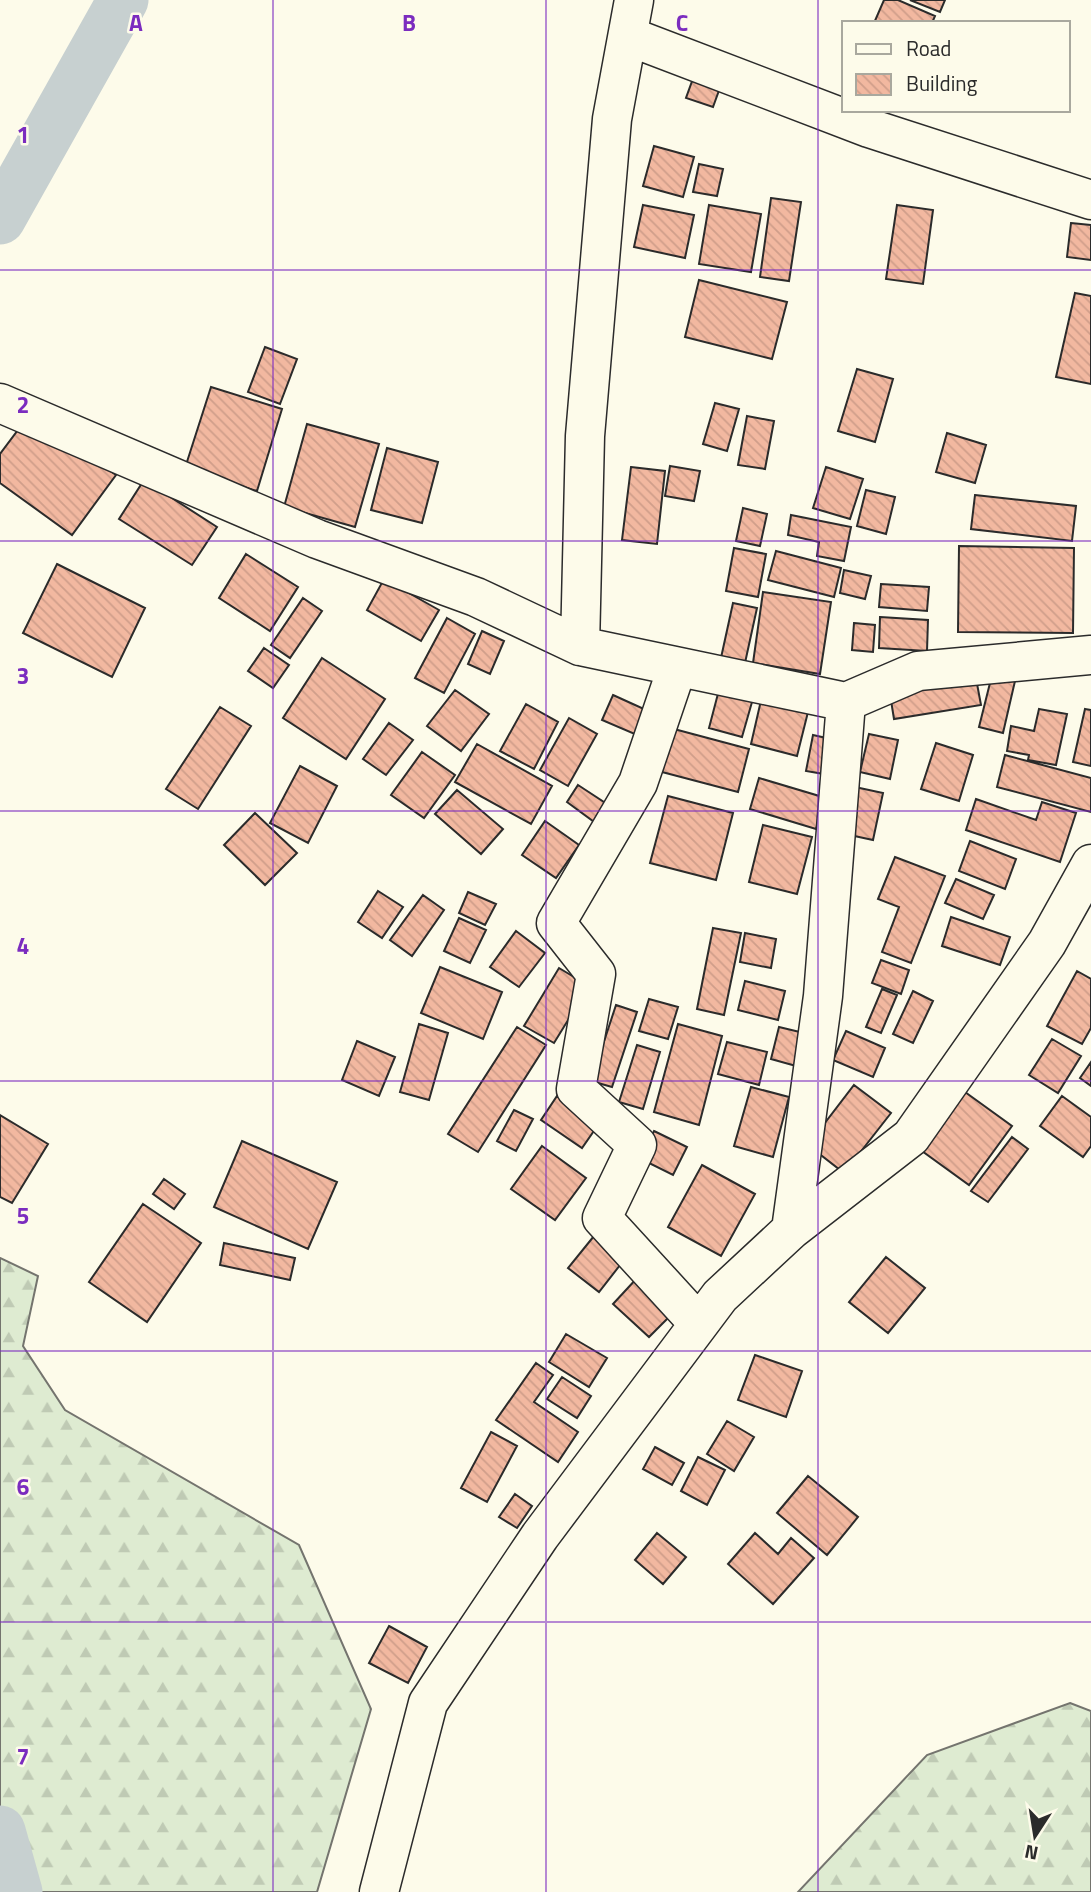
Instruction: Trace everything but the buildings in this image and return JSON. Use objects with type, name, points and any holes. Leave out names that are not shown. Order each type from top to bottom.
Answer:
[{"type":"street","points":[[580,646],[585,436],[611,119],[631,18],[869,128],[1091,200]]},
{"type":"street","points":[[0,403],[317,539],[477,597],[580,646],[846,702],[918,671],[1091,655]]},
{"type":"street","points":[[677,668],[638,783],[556,923],[596,974],[576,1089],[637,1145],[602,1218],[699,1324]]},
{"type":"street","points":[[791,1230],[823,996],[846,702]]},
{"type":"street","points":[[379,1892],[428,1703],[540,1536],[720,1296],[791,1230],[911,1137],[1047,943],[1091,864]]},
{"type":"green space","points":[[0,1258],[38,1276],[23,1346],[65,1410],[299,1545],[371,1709],[317,1892],[0,1892]]},
{"type":"green space","points":[[1070,1703],[1091,1711],[1091,1892],[798,1892],[927,1755]]},
{"type":"waterway","points":[[0,219],[123,0]]},
{"type":"waterway","points":[[0,1831],[17,1892]]}]
